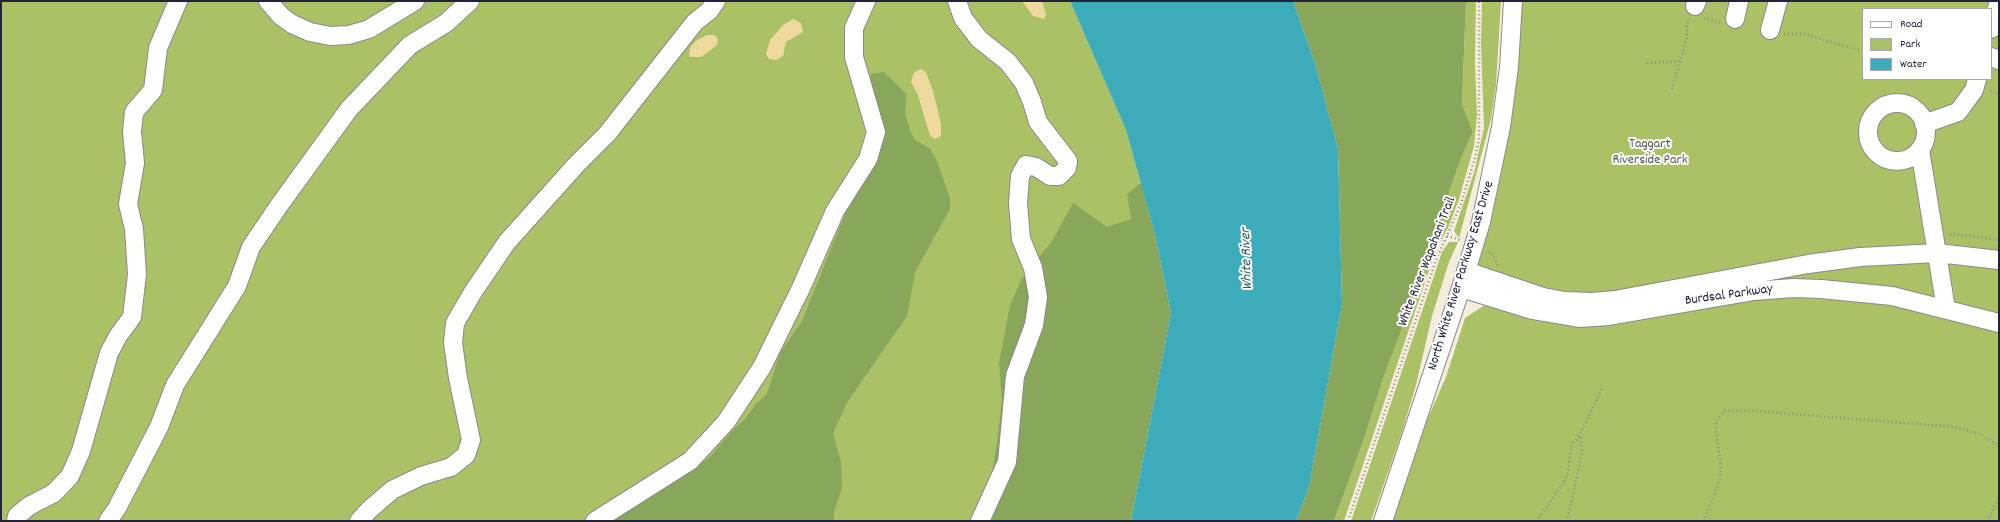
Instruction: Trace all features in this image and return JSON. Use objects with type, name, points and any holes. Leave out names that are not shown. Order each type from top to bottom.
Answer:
[{"type":"street","points":[[16,521],[18,516],[29,506],[54,493],[70,476],[81,452],[109,352],[118,336],[132,317],[137,274],[134,229],[128,204],[135,163],[132,132],[134,112],[153,90],[158,48],[178,1]]},
{"type":"street","points":[[268,1],[281,16],[292,24],[304,30],[330,36],[350,35],[369,29],[415,1]]},
{"type":"street","points":[[108,521],[117,508],[155,434],[175,385],[204,341],[237,286],[251,247],[278,207],[349,109],[410,45],[446,22],[470,1]]},
{"type":"street","points":[[359,521],[392,490],[421,476],[451,467],[466,455],[471,440],[458,378],[453,343],[455,323],[473,292],[506,242],[576,165],[607,134],[694,22],[709,11],[716,1]]},
{"type":"street","points":[[595,521],[690,461],[726,422],[762,368],[801,288],[835,211],[868,159],[876,132],[854,57],[854,28],[866,1]]},
{"type":"street","points":[[957,1],[963,18],[979,39],[1008,62],[1024,83],[1038,122],[1068,161],[1067,168],[1059,176],[1050,176],[1036,168],[1026,165],[1020,176],[1018,203],[1021,239],[1033,268],[1038,297],[1034,325],[1015,376],[1006,462],[980,521]]},
{"type":"street","name":"North White River Parkway East Drive","points":[[1383,521],[1461,288],[1486,201],[1501,127],[1509,67],[1513,1]]},
{"type":"street","points":[[1735,19],[1740,1]]},
{"type":"street","points":[[1770,30],[1778,1]]},
{"type":"street","points":[[1992,26],[1999,1]]},
{"type":"street","points":[[1924,124],[1958,112],[1974,90],[1978,80]]},
{"type":"street","points":[[1894,104],[1904,104],[1913,108],[1920,115],[1924,124],[1925,137],[1920,150],[1905,160],[1895,161],[1886,159],[1878,154],[1871,147],[1868,138],[1868,128],[1871,119],[1877,111],[1885,106],[1894,104]]},
{"type":"street","points":[[1920,150],[1946,309]]},
{"type":"street","name":"Burdsal Parkway","points":[[1466,271],[1543,297],[1569,302],[1592,302],[1615,300],[1808,264],[1882,254],[1937,253],[1999,260]]},
{"type":"street","name":"Burdsal Parkway","points":[[1461,288],[1532,310],[1580,318],[1609,316],[1754,291],[1793,288],[1881,294],[1999,323]]},
{"type":"path","name":"White River Wapahani Trail","points":[[1348,521],[1436,260],[1461,204],[1475,158],[1479,140],[1479,1]]},
{"type":"path","points":[[1672,90],[1687,37],[1687,24],[1696,4]]},
{"type":"path","points":[[1647,63],[1680,61]]},
{"type":"path","points":[[1537,521],[1564,482],[1569,468],[1571,447],[1584,426],[1603,386]]},
{"type":"path","points":[[1704,521],[1720,478],[1721,468],[1716,421],[1725,411],[1756,411],[1955,427],[1980,434],[1999,446]]},
{"type":"path","points":[[1567,521],[1582,452],[1581,436],[1571,447]]},
{"type":"path","points":[[1987,521],[1999,498]]},
{"type":"green space","points":[[1,1],[1070,1],[1126,130],[1154,230],[1078,521],[1,521]]},
{"type":"green space","points":[[1293,1],[1466,1],[1462,104],[1473,132],[1462,156],[1450,189],[1442,222],[1383,379],[1364,439],[1334,521],[1296,521],[1309,487],[1342,304],[1338,149],[1315,63]]},
{"type":"green space","points":[[1466,1],[1476,1],[1475,63],[1477,115],[1474,146],[1459,199],[1448,228],[1437,247],[1344,521],[1334,521],[1364,439],[1383,379],[1442,222],[1450,189],[1462,156],[1473,132],[1462,104]]},
{"type":"green space","points":[[1482,1],[1501,1],[1496,85],[1491,119],[1459,238],[1454,231],[1474,173],[1484,128],[1481,44]]},
{"type":"green space","name":"Taggart Riverside Park","points":[[1512,1],[1999,1],[1999,317],[1866,299],[1999,331],[1999,521],[1393,521],[1416,445],[1446,377],[1465,318],[1485,305],[1585,309],[1476,275],[1492,172]]},
{"type":"green space","points":[[884,72],[906,94],[905,114],[910,130],[914,139],[930,149],[937,161],[950,198],[950,209],[915,272],[907,316],[848,401],[833,433],[841,462],[842,488],[834,512],[834,521],[605,521],[685,476],[709,458],[734,429],[745,419],[756,404],[767,394],[780,353],[802,321],[845,214],[861,183],[874,167],[884,136],[870,90],[871,74]]},
{"type":"green space","points":[[1141,183],[1154,230],[1171,313],[1131,521],[983,521],[997,443],[1002,400],[999,363],[1010,306],[1021,280],[1052,241],[1073,203],[1107,227],[1131,219],[1127,194]]},
{"type":"green space","points":[[1449,242],[1458,242],[1449,262],[1432,316],[1416,385],[1402,432],[1371,521],[1351,521],[1442,252]]},
{"type":"sand","points":[[1022,1],[1042,1],[1046,15],[1044,19],[1033,16]]},
{"type":"sand","points":[[793,19],[801,23],[803,32],[786,42],[783,56],[776,60],[769,59],[766,54],[770,40],[783,25]]},
{"type":"sand","points":[[707,35],[715,35],[718,40],[717,45],[701,57],[690,57],[689,53],[691,46],[696,41]]},
{"type":"sand","points":[[921,69],[926,72],[933,91],[941,124],[941,136],[935,139],[930,136],[918,95],[911,82],[916,71]]},
{"type":"water","name":"White River","points":[[1070,1],[1293,1],[1315,63],[1338,149],[1342,304],[1309,487],[1296,521],[1131,521],[1171,313],[1154,230],[1126,130]]}]
